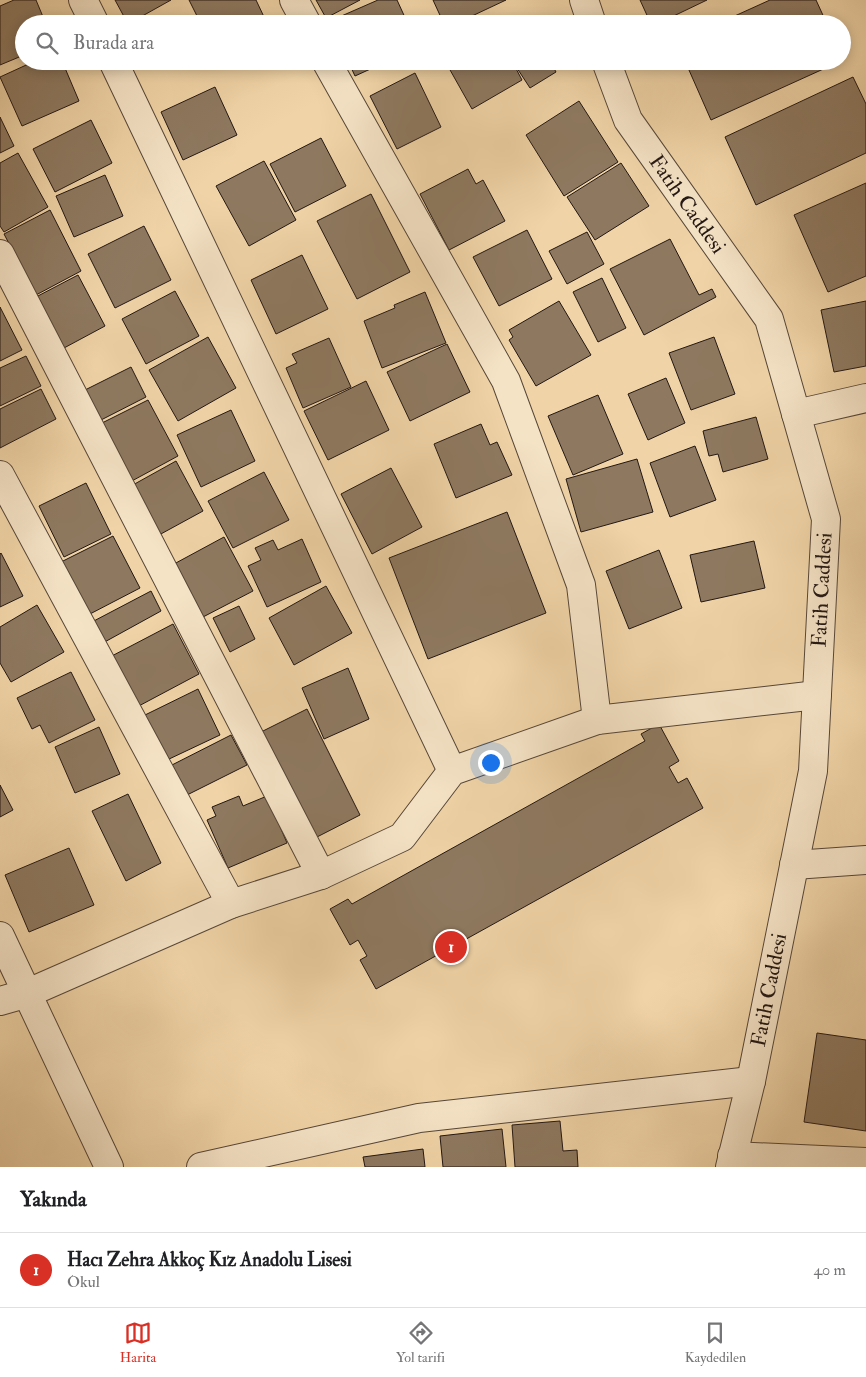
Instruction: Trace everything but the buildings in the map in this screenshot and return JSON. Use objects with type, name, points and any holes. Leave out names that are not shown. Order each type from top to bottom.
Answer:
[{"type":"street","points":[[84,0],[91,15]]},
{"type":"street","points":[[294,0],[302,15]]},
{"type":"street","points":[[584,0],[589,15]]},
{"type":"street","points":[[117,70],[452,771]]},
{"type":"street","points":[[331,70],[506,381],[582,585],[596,720]]},
{"type":"street","name":"Fatih Caddesi","points":[[609,70],[628,120],[769,319],[826,519],[813,771],[751,1081],[731,1161]]},
{"type":"street","points":[[0,254],[321,875]]},
{"type":"street","points":[[796,414],[866,398]]},
{"type":"street","points":[[0,476],[231,904]]},
{"type":"street","points":[[0,1002],[28,993],[231,904],[321,875],[402,837],[452,771],[596,720],[817,695]]},
{"type":"street","points":[[794,865],[866,860]]},
{"type":"street","points":[[0,936],[109,1167]]},
{"type":"street","points":[[201,1167],[419,1118],[751,1081]]},
{"type":"street","points":[[731,1161],[866,1162]]},
{"type":"place","name":"Hacı Zehra Akkoç Kız Anadolu Lisesi","points":[[451,947]]}]
